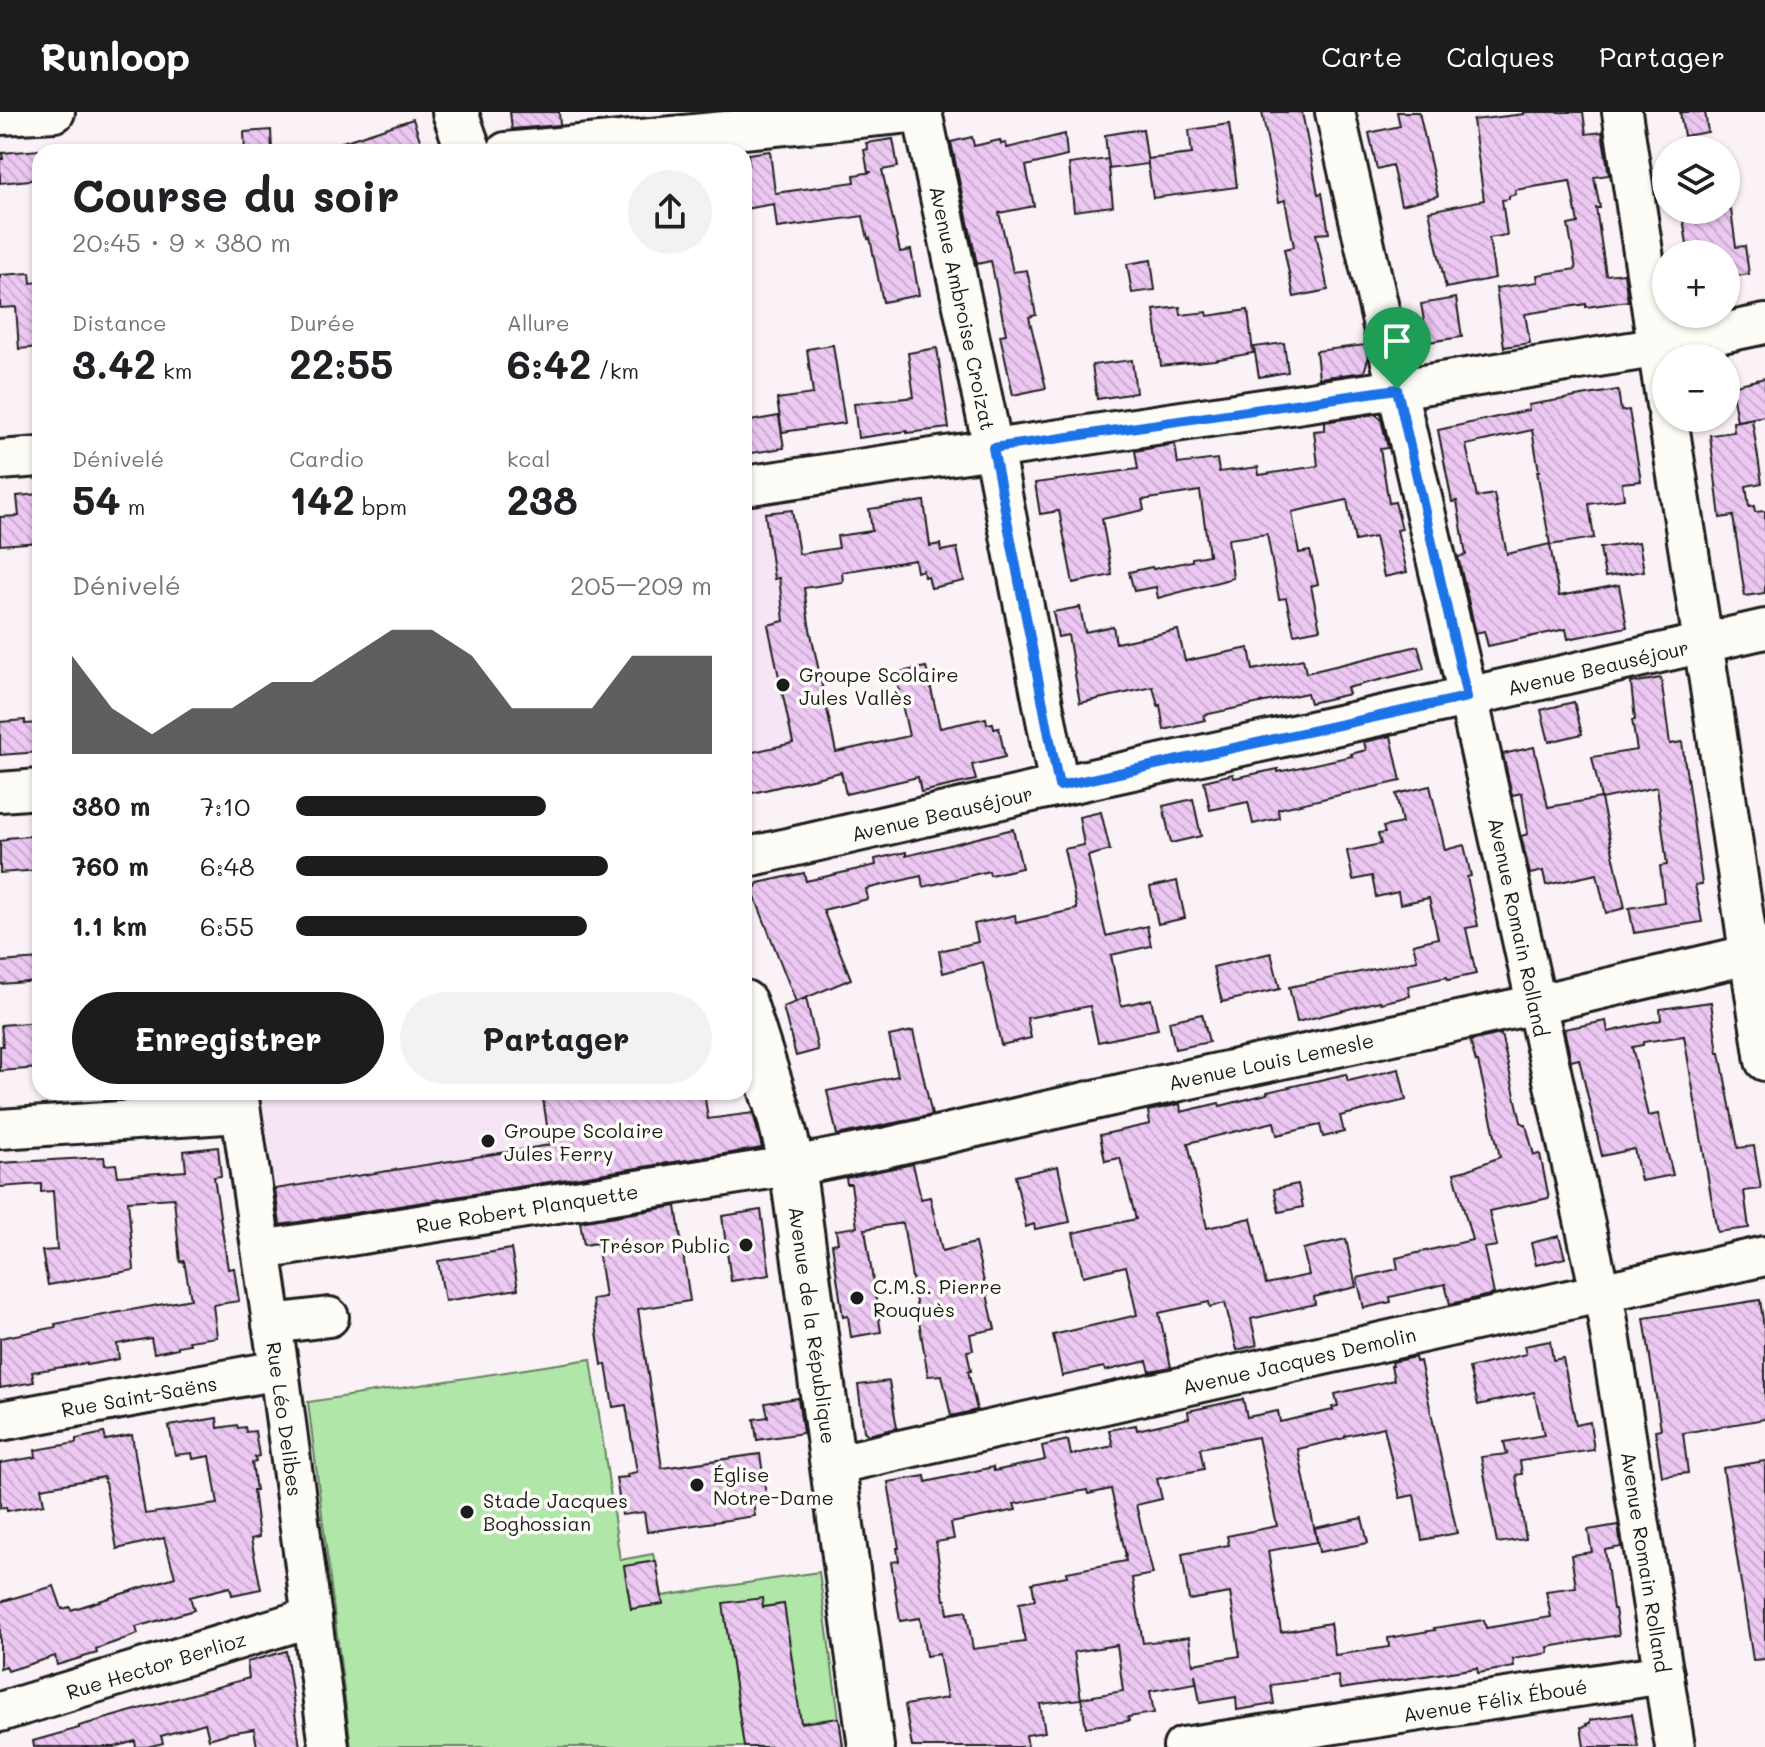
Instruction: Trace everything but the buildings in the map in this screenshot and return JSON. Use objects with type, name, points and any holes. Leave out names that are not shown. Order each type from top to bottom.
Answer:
[{"type":"main road","points":[[455,112],[466,144]]},
{"type":"main road","name":"Avenue de la République","points":[[752,1028],[792,1165],[871,1747]]},
{"type":"street","points":[[0,115],[55,112]]},
{"type":"street","points":[[589,144],[921,112]]},
{"type":"street","name":"Avenue Ambroise Croizat","points":[[921,112],[993,448],[1059,786]]},
{"type":"street","name":"Avenue Romain Rolland","points":[[1335,112],[1607,1315],[1675,1747]]},
{"type":"street","points":[[1622,112],[1657,344]]},
{"type":"street","points":[[1671,344],[1765,324]]},
{"type":"street","points":[[752,485],[1652,348]]},
{"type":"street","points":[[1670,432],[1703,643],[1758,953],[1765,1061]]},
{"type":"street","points":[[0,460],[32,458]]},
{"type":"street","name":"Avenue Beauséjour","points":[[752,856],[1765,629]]},
{"type":"street","points":[[0,792],[32,790]]},
{"type":"street","name":"Avenue Louis Lemesle","points":[[792,1165],[884,1148],[1758,953]]},
{"type":"street","points":[[0,1129],[239,1103]]},
{"type":"street","name":"Rue Léo Delibes","points":[[239,1103],[279,1370],[329,1747]]},
{"type":"street","name":"Rue Robert Planquette","points":[[262,1250],[792,1165]]},
{"type":"street","name":"Avenue Jacques Demolin","points":[[833,1465],[1765,1256]]},
{"type":"street","points":[[272,1324],[329,1317]]},
{"type":"street","name":"Rue Saint-Saëns","points":[[0,1421],[279,1370]]},
{"type":"street","name":"Rue Hector Berlioz","points":[[0,1712],[312,1617]]},
{"type":"street","name":"Avenue Félix Éboué","points":[[1183,1747],[1664,1674]]},
{"type":"shaded area","name":"Groupe Scolaire Jules Vallès","points":[[791,501],[808,616],[836,754],[752,773],[752,507]]},
{"type":"shaded area","name":"Groupe Scolaire Jules Ferry","points":[[255,1100],[712,1100],[718,1171],[273,1237]]},
{"type":"green space","name":"Stade Jacques Boghossian","points":[[591,1359],[620,1560],[653,1554],[662,1596],[819,1572],[843,1747],[351,1747],[308,1402]]},
{"type":"place","name":"Groupe Scolaire Jules Vallès","points":[[783,685]]},
{"type":"place","name":"Groupe Scolaire Jules Ferry","points":[[488,1141]]},
{"type":"place","name":"Trésor Public","points":[[746,1245]]},
{"type":"place","name":"C.M.S. Pierre Rouquès","points":[[857,1298]]},
{"type":"place","name":"Église Notre-Dame","points":[[697,1485]]},
{"type":"place","name":"Stade Jacques Boghossian","points":[[467,1512]]},
{"type":"route","points":[[1397,389],[1467,697],[1059,786],[993,448],[1397,389]]}]
